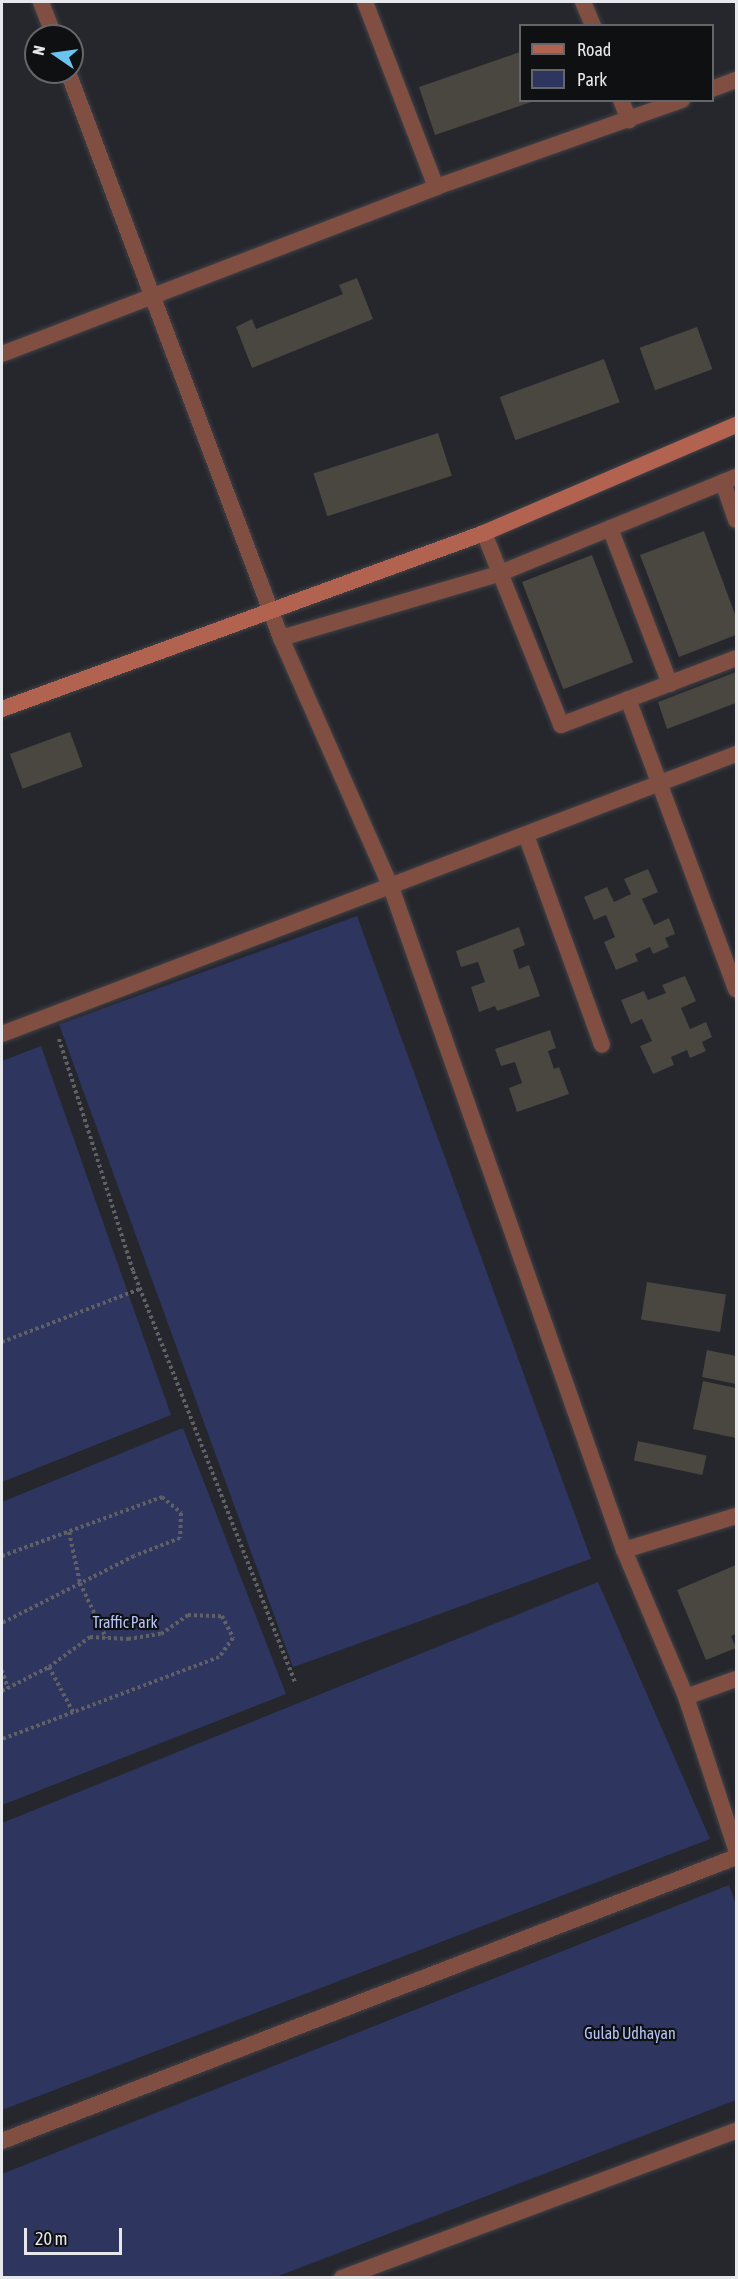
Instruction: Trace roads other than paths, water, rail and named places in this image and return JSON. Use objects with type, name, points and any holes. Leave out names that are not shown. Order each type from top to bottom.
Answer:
[{"type":"main road","points":[[2,710],[270,608],[484,533],[736,425]]},
{"type":"street","points":[[41,2],[49,24]]},
{"type":"street","points":[[365,2],[436,187]]},
{"type":"street","points":[[584,2],[592,24]]},
{"type":"street","points":[[714,88],[736,80]]},
{"type":"street","points":[[73,84],[156,298],[281,638],[391,886],[624,1550],[686,1697],[736,1849]]},
{"type":"street","points":[[622,102],[628,120]]},
{"type":"street","points":[[2,354],[156,298],[436,187],[677,102]]},
{"type":"street","points":[[281,638],[498,574],[730,479],[736,520]]},
{"type":"street","points":[[610,528],[670,684]]},
{"type":"street","points":[[484,533],[498,574],[561,724],[736,658]]},
{"type":"street","points":[[628,699],[662,783],[736,990]]},
{"type":"street","points":[[2,1034],[736,754]]},
{"type":"street","points":[[526,835],[602,1045]]},
{"type":"street","points":[[624,1550],[736,1516]]},
{"type":"street","points":[[686,1697],[736,1679]]},
{"type":"street","points":[[2,2141],[736,1857]]},
{"type":"street","points":[[342,2277],[736,2131]]},
{"type":"park label","name":"Traffic Park","points":[[125,1622]]},
{"type":"park label","name":"Gulab Udhayan","points":[[630,2033]]}]
